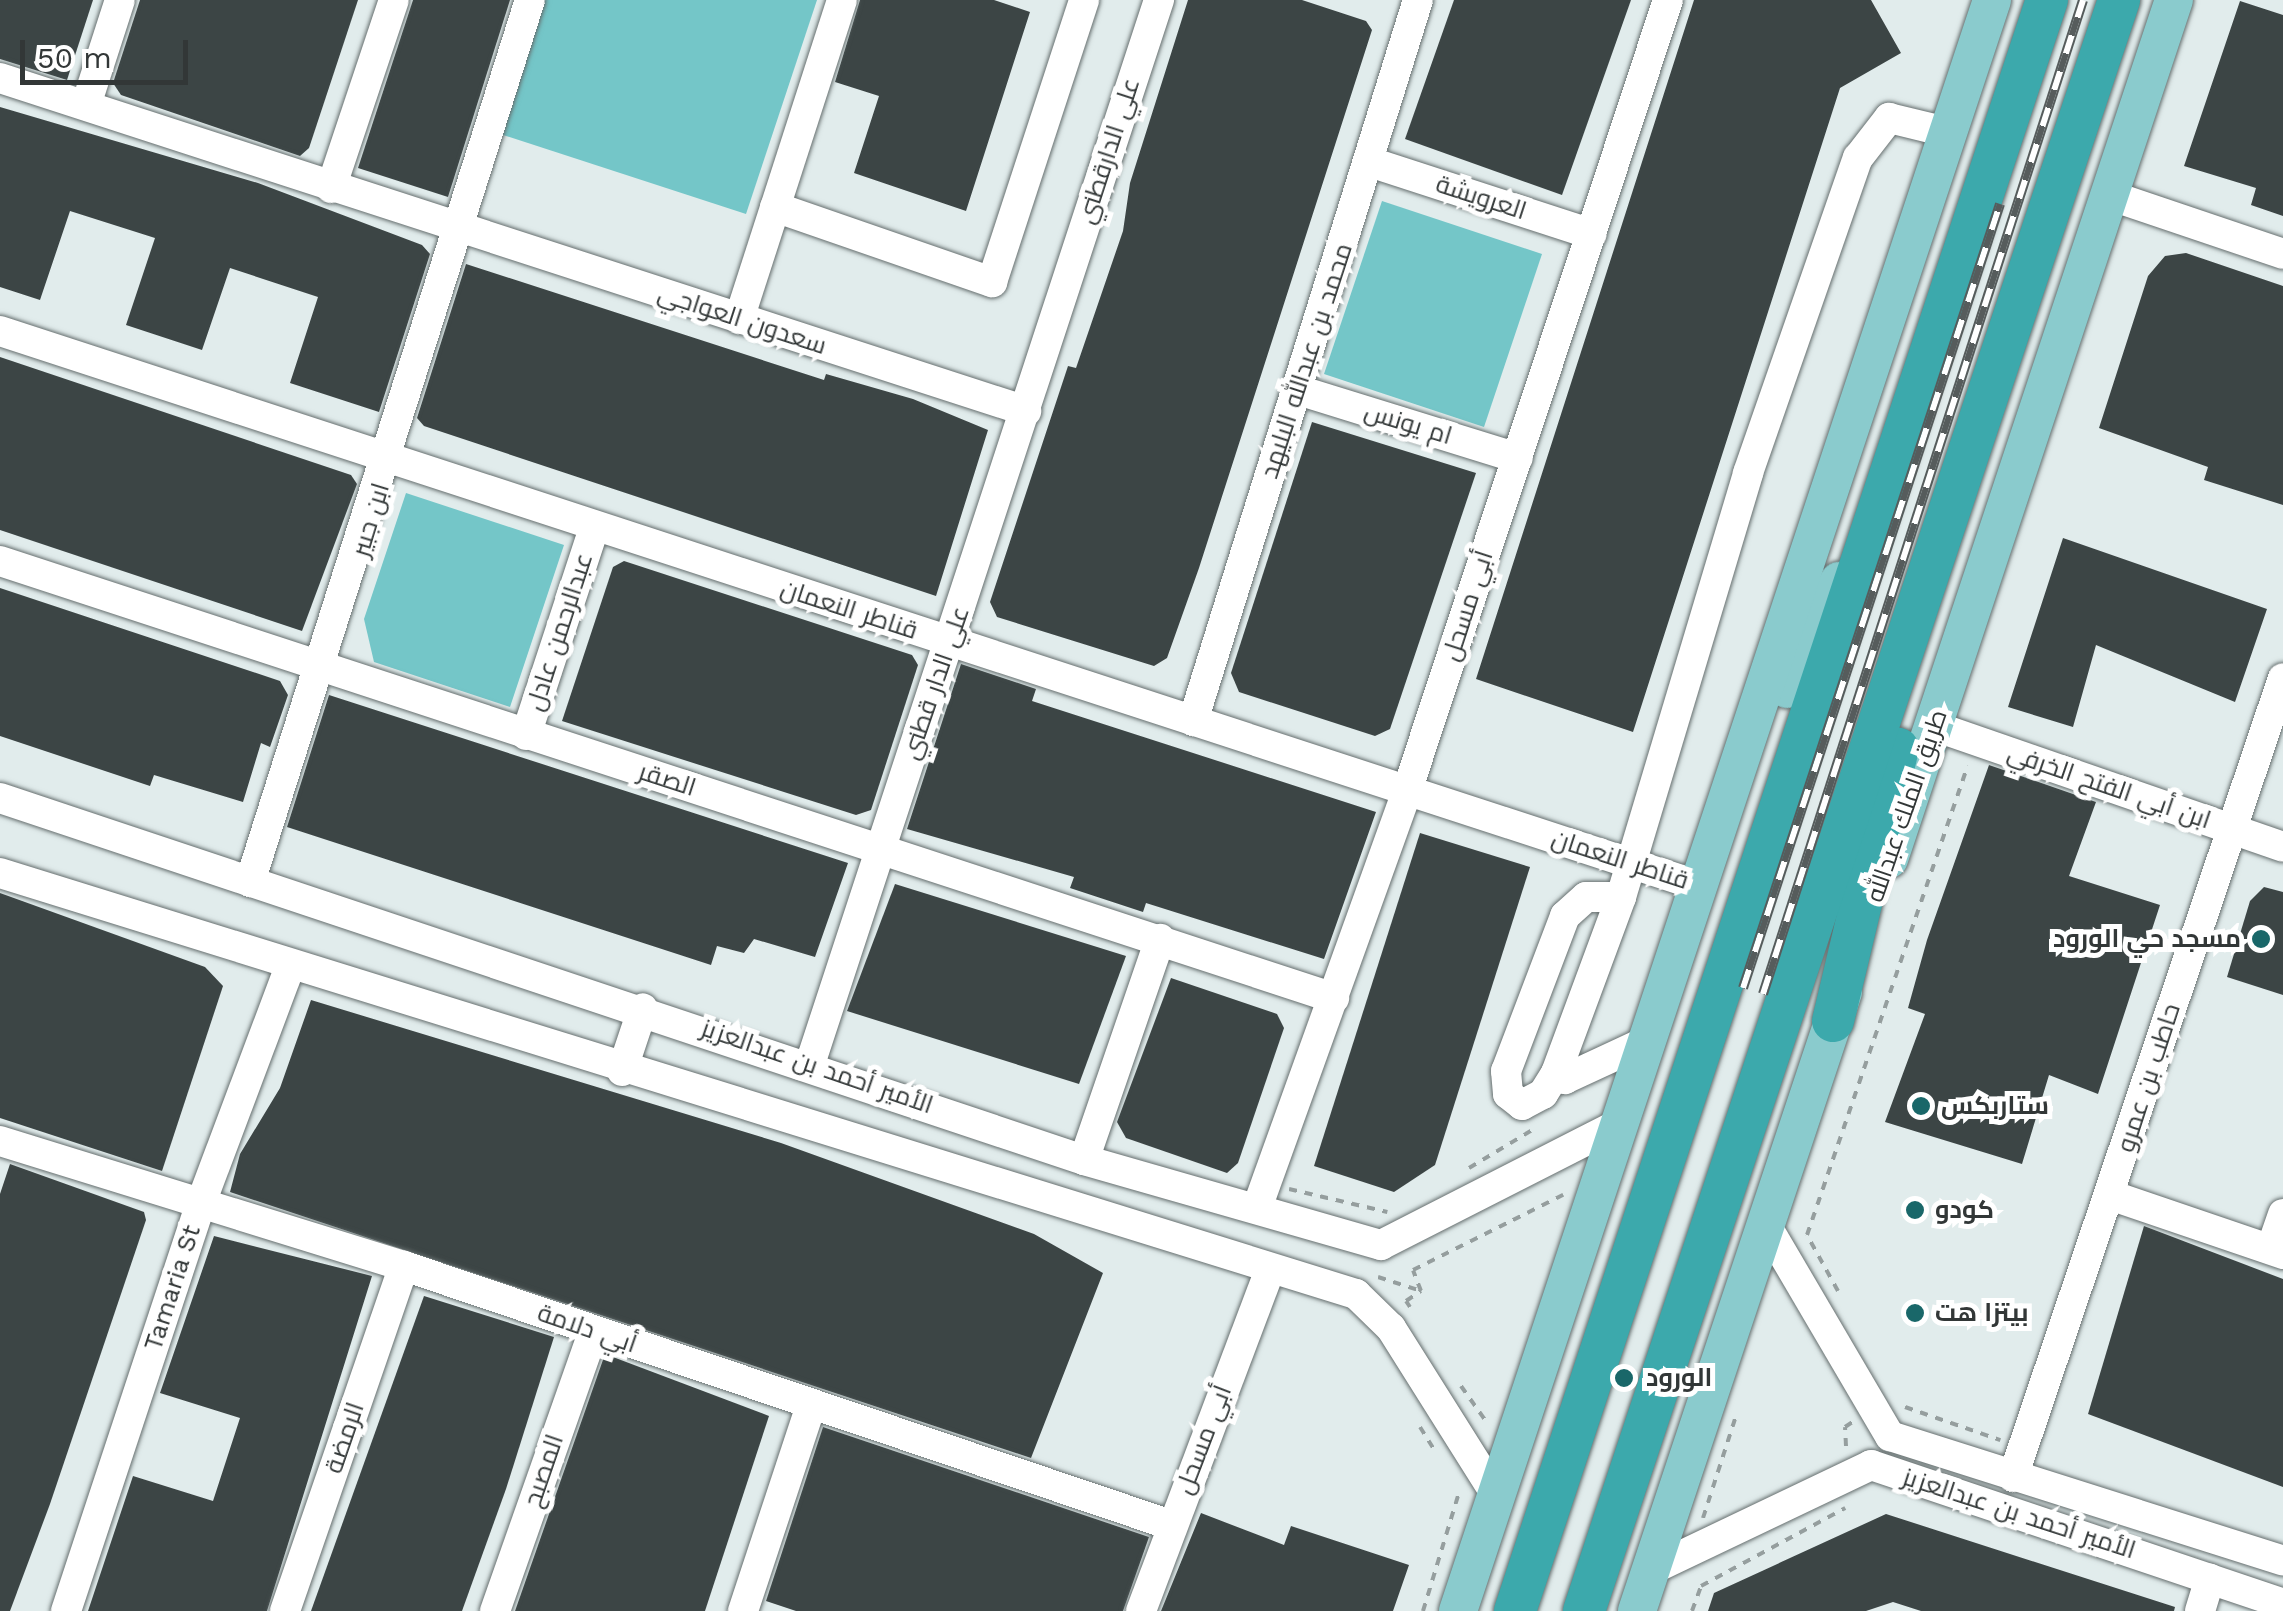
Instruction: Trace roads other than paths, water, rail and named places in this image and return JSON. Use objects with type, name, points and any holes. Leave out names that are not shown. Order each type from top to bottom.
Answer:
[{"type":"highway","points":[[1515,1611],[1871,516],[2046,0]]},
{"type":"highway","name":"طريق الملك عبدالله","points":[[1584,1611],[2119,0]]},
{"type":"highway","points":[[1834,1021],[1936,619],[1946,520]]},
{"type":"main road","points":[[1458,1611],[1951,134],[1992,0]]},
{"type":"main road","name":"طريق الملك عبدالله","points":[[1637,1611],[2174,0]]},
{"type":"main road","points":[[1722,824],[1871,516]]},
{"type":"street","points":[[86,105],[120,0]]},
{"type":"street","points":[[330,188],[394,0]]},
{"type":"street","name":"ابن جبير","points":[[250,882],[324,666],[530,0]]},
{"type":"street","points":[[740,319],[842,0]]},
{"type":"street","points":[[775,207],[992,282],[1084,0]]},
{"type":"street","name":"علي الدارقطني","points":[[1060,302],[1158,0]]},
{"type":"street","name":"أبي مسحل","points":[[1261,1195],[1406,791],[1668,0]]},
{"type":"street","name":"محمد بن عبدالله البليهد","points":[[1193,721],[1370,162],[1414,1]]},
{"type":"street","name":"سعدون العواجي","points":[[0,78],[458,230],[1026,410]]},
{"type":"street","points":[[1621,896],[1586,897],[1565,916],[1506,1087],[1528,1104],[1556,1073],[1621,896],[1748,473],[1858,158],[1888,118],[1951,134]]},
{"type":"street","name":"العرويشة","points":[[1370,162],[1592,234]]},
{"type":"street","points":[[2109,195],[2283,254]]},
{"type":"street","name":"علي الدار قطني","points":[[810,1064],[1060,302]]},
{"type":"street","name":"قناطر النعمان","points":[[0,331],[1700,886]]},
{"type":"street","name":"ام يونس","points":[[1298,390],[1518,458]]},
{"type":"street","name":"عبدالرحمن عادل","points":[[526,735],[594,528]]},
{"type":"street","name":"الصقر","points":[[0,561],[1334,998]]},
{"type":"street","name":"حاطب بن عمرو","points":[[2018,1463],[2283,678]]},
{"type":"street","name":"ابن أبي الفتح الخرفي","points":[[1934,726],[2283,847]]},
{"type":"street","name":"الأمير أحمد بن عبدالعزيز","points":[[0,798],[643,1008],[1084,1160],[1261,1195],[1381,1245],[1620,1123]]},
{"type":"street","points":[[0,873],[289,968],[1356,1294],[1391,1328],[1496,1496]]},
{"type":"street","points":[[1084,1160],[1160,939]]},
{"type":"street","name":"Tamaria St","points":[[66,1611],[201,1203],[289,968]]},
{"type":"street","points":[[622,1071],[643,1008]]},
{"type":"street","points":[[1556,1073],[1566,1079],[1647,1041]]},
{"type":"street","name":"أبي دلامة","points":[[2,1147],[404,1266],[1171,1526]]},
{"type":"street","points":[[2110,1195],[2277,1252],[2283,1214]]},
{"type":"street","name":"الأمير أحمد بن عبدالعزيز","points":[[1766,1225],[1890,1436],[2018,1463],[2283,1561]]},
{"type":"street","name":"الرمضة","points":[[285,1611],[404,1266]]},
{"type":"street","name":"أبي مسحل","points":[[1141,1611],[1270,1270]]},
{"type":"street","name":"المصبح","points":[[496,1611],[593,1332]]},
{"type":"street","points":[[743,1611],[811,1405]]},
{"type":"street","name":"الأمير أحمد بن عبدالعزيز","points":[[1652,1570],[1872,1466],[2283,1604]]},
{"type":"street","points":[[2200,1611],[2210,1580]]},
{"type":"railway","points":[[1763,994],[2083,0]]},
{"type":"railway","points":[[1743,988],[2000,204]]},
{"type":"place","name":"مسجد حي الورود","points":[[2261,939]]},
{"type":"place","name":"ستاربكس","points":[[1921,1106]]},
{"type":"place","name":"كودو","points":[[1915,1210]]},
{"type":"place","name":"بيتزا هت","points":[[1915,1313]]},
{"type":"place","name":"الورود","points":[[1624,1378]]}]
